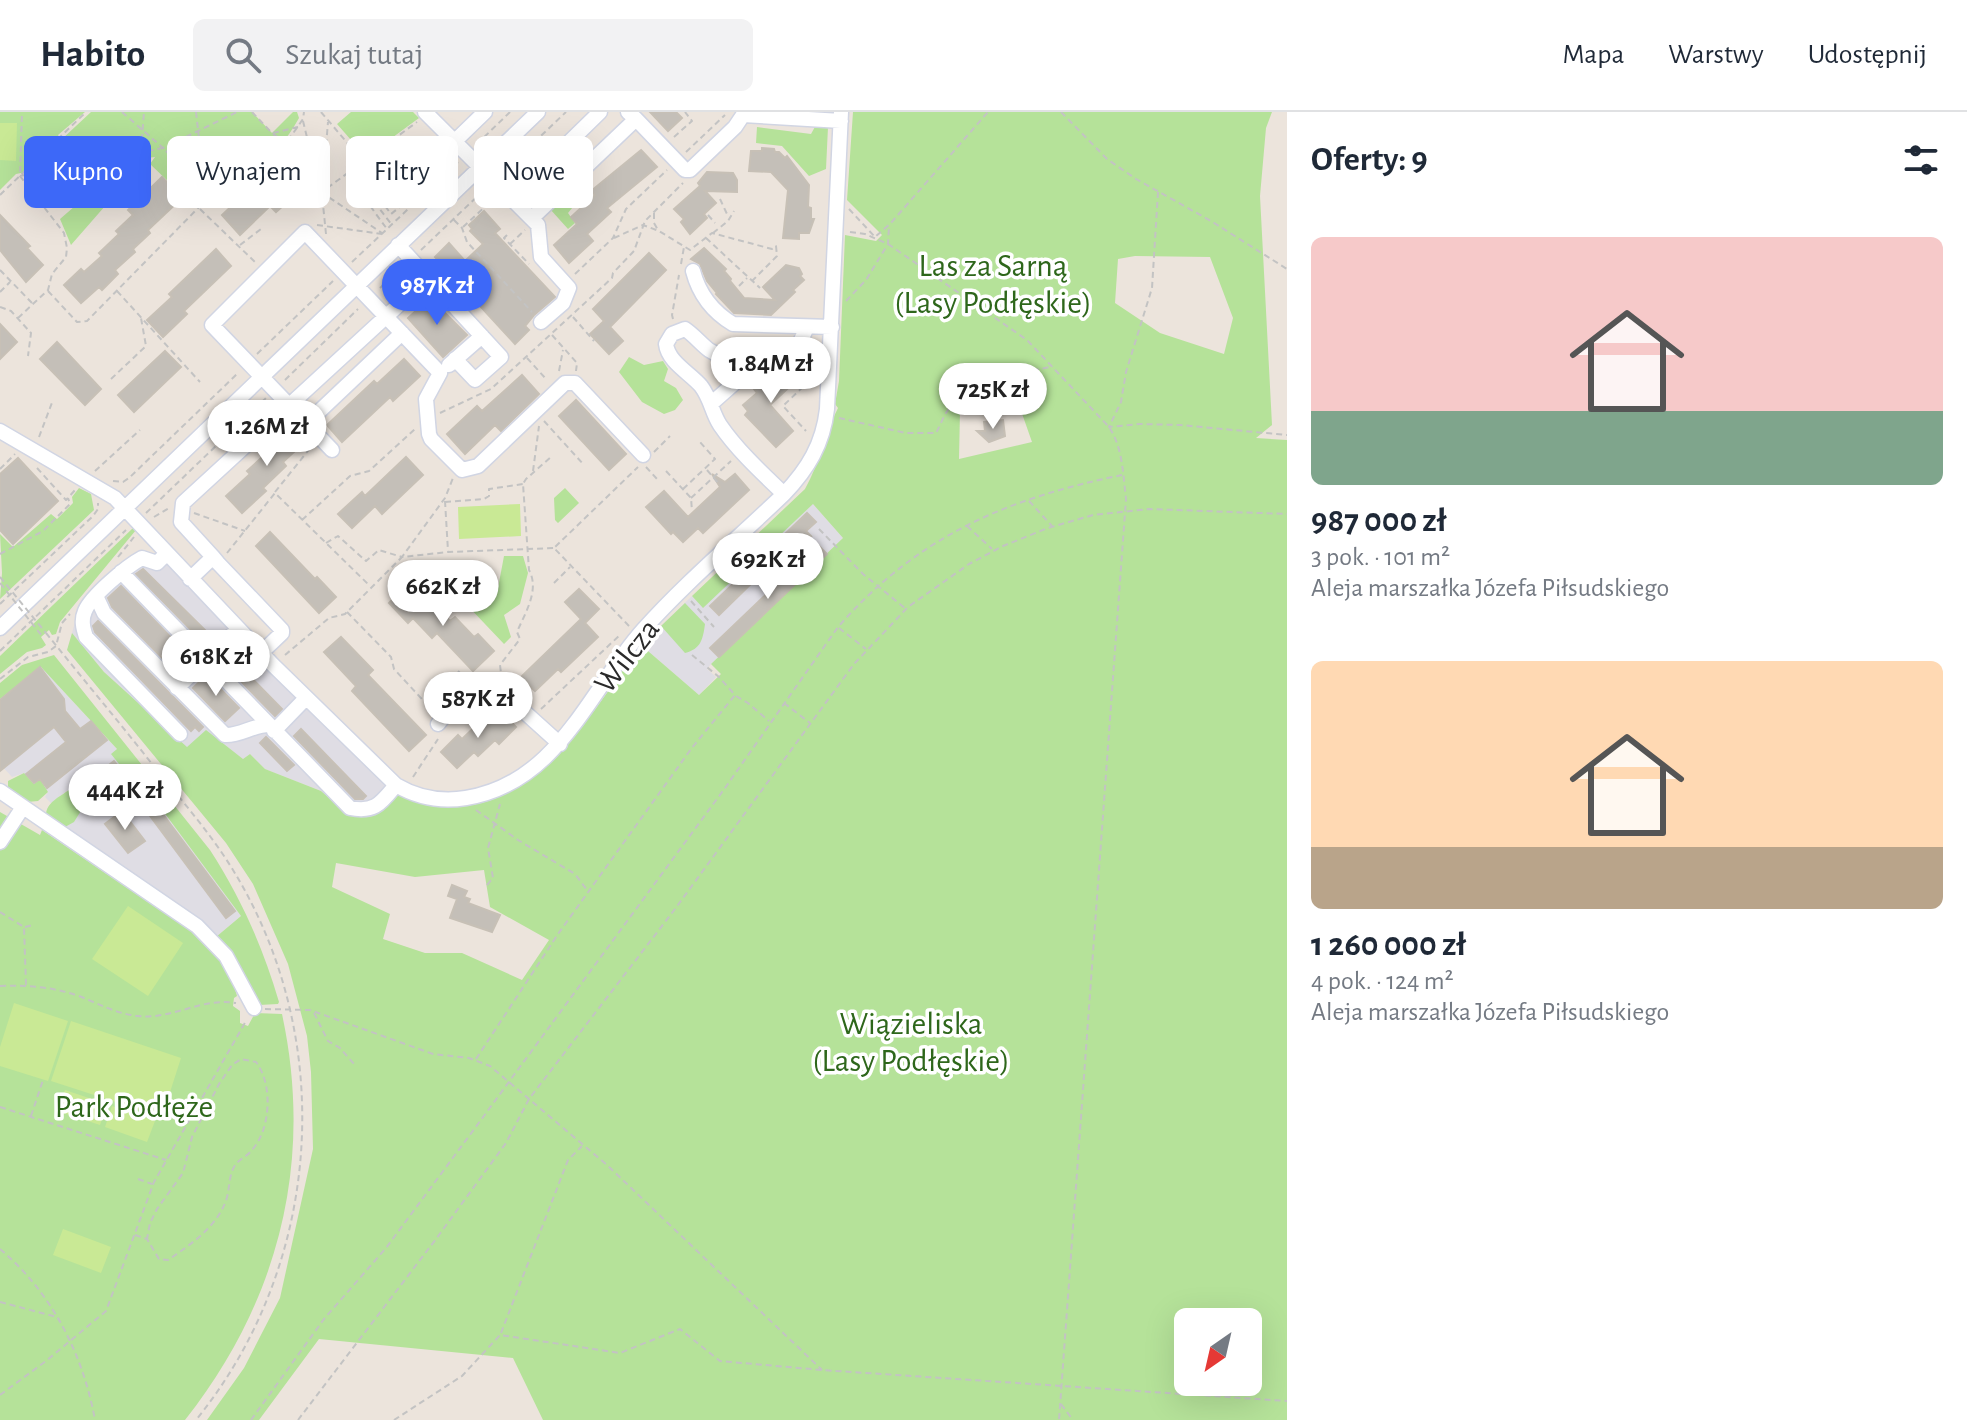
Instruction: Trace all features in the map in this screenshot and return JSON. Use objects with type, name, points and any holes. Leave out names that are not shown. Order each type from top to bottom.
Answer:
[{"type":"street","points":[[458,138],[485,112]]},
{"type":"street","points":[[513,136],[538,112]]},
{"type":"street","points":[[575,136],[600,112]]},
{"type":"street","points":[[533,219],[632,116],[680,166],[690,170],[728,134],[737,113],[841,116]]},
{"type":"street","points":[[427,114],[450,136]]},
{"type":"street","name":"Wilcza","points":[[0,431],[99,487],[124,507],[306,698],[401,784],[425,798],[458,799],[500,788],[538,765],[560,744],[640,634],[784,494],[818,450],[826,415],[841,116]]},
{"type":"street","points":[[458,144],[474,161]]},
{"type":"street","points":[[0,628],[474,173]]},
{"type":"street","points":[[522,208],[540,231],[541,257],[569,288],[563,303],[541,322]]},
{"type":"street","points":[[332,450],[212,325],[305,232],[440,373]]},
{"type":"street","points":[[398,245],[501,357],[475,380],[455,359]]},
{"type":"street","points":[[693,271],[699,290],[722,318],[733,324],[832,327]]},
{"type":"street","points":[[261,653],[282,630],[181,522],[183,503],[428,278]]},
{"type":"street","points":[[784,494],[718,423],[712,403],[700,385],[668,353],[666,344],[672,334],[685,329],[718,354],[741,357],[766,355],[797,349],[807,327]]},
{"type":"street","points":[[308,422],[402,333]]},
{"type":"street","points":[[482,336],[440,373],[426,399],[431,439],[462,470],[478,466],[565,383],[575,383],[645,457]]},
{"type":"street","points":[[712,403],[766,355]]},
{"type":"street","points":[[166,554],[157,563],[142,558],[121,572],[90,602],[82,626],[86,637],[180,734]]},
{"type":"street","points":[[190,579],[215,560]]},
{"type":"street","points":[[121,572],[350,808],[363,811],[375,807],[401,784]]},
{"type":"street","points":[[97,598],[104,613],[225,735],[234,736],[259,725],[272,728]]},
{"type":"street","points":[[177,688],[238,629]]},
{"type":"street","points":[[444,723],[459,697],[468,690],[501,694],[560,744]]},
{"type":"street","points":[[272,728],[306,698]]},
{"type":"street","points":[[0,791],[207,935],[226,956],[259,1009]]},
{"type":"street","points":[[0,842],[23,807]]},
{"type":"path","points":[[18,318],[48,290],[52,274],[66,257],[64,233],[20,176],[22,112]]},
{"type":"path","points":[[0,195],[86,112]]},
{"type":"path","points":[[122,112],[167,152]]},
{"type":"path","points":[[142,136],[144,112]]},
{"type":"path","points":[[196,112],[199,136]]},
{"type":"path","points":[[151,150],[163,148],[237,112]]},
{"type":"path","points":[[252,112],[276,136]]},
{"type":"path","points":[[304,112],[307,136]]},
{"type":"path","points":[[321,112],[346,140]]},
{"type":"path","points":[[458,162],[510,112]]},
{"type":"path","points":[[667,144],[692,121],[685,112]]},
{"type":"path","points":[[875,237],[890,224],[988,112]]},
{"type":"path","points":[[1061,112],[1107,159],[1287,269]]},
{"type":"path","points":[[613,238],[626,209],[680,166],[737,113]]},
{"type":"path","points":[[398,136],[427,114]]},
{"type":"path","points":[[292,136],[303,119]]},
{"type":"path","points":[[327,136],[328,120]]},
{"type":"path","points":[[272,133],[298,127]]},
{"type":"path","points":[[20,176],[24,175]]},
{"type":"path","points":[[1109,427],[1121,402],[1126,372],[1152,288],[1158,192]]},
{"type":"path","points":[[330,198],[383,234]]},
{"type":"path","points":[[838,198],[875,237]]},
{"type":"path","points":[[720,199],[727,214]]},
{"type":"path","points":[[48,290],[77,322],[87,321],[198,208]]},
{"type":"path","points":[[200,208],[265,272]]},
{"type":"path","points":[[322,208],[328,255]]},
{"type":"path","points":[[372,208],[387,229]]},
{"type":"path","points":[[379,208],[392,225]]},
{"type":"path","points":[[343,270],[410,208]]},
{"type":"path","points":[[462,228],[484,208]]},
{"type":"path","points":[[654,211],[654,223],[659,231]]},
{"type":"path","points":[[565,283],[613,238],[643,225],[690,250],[728,221],[734,211]]},
{"type":"path","points":[[708,215],[715,223]]},
{"type":"path","points":[[453,219],[462,228],[467,242],[577,363],[577,371],[565,383]]},
{"type":"path","points":[[510,244],[533,219]]},
{"type":"path","points":[[845,303],[866,280],[888,244],[890,224]]},
{"type":"path","points":[[316,225],[383,234]]},
{"type":"path","points":[[238,246],[261,229]]},
{"type":"path","points":[[837,230],[875,237],[888,244],[1027,340],[1109,427],[1115,436],[1123,474],[1125,510],[1059,1420]]},
{"type":"path","points":[[712,233],[772,249],[776,246],[777,256],[752,281]]},
{"type":"path","points":[[507,235],[504,238],[537,273]]},
{"type":"path","points":[[706,238],[760,288]]},
{"type":"path","points":[[672,315],[684,246]]},
{"type":"path","points":[[0,270],[33,304]]},
{"type":"path","points":[[739,286],[748,277]]},
{"type":"path","points":[[0,292],[11,281]]},
{"type":"path","points":[[117,291],[200,382]]},
{"type":"path","points":[[0,307],[11,311],[31,333],[28,356]]},
{"type":"path","points":[[572,316],[594,341]]},
{"type":"path","points":[[111,379],[146,346],[140,317]]},
{"type":"path","points":[[784,351],[809,381],[783,406],[811,437]]},
{"type":"path","points":[[525,357],[548,381],[552,396]]},
{"type":"path","points":[[826,415],[906,433],[936,433],[949,408],[965,395],[1016,373],[1052,366]]},
{"type":"path","points":[[38,438],[53,400]]},
{"type":"path","points":[[533,472],[540,416],[584,465]]},
{"type":"path","points":[[302,520],[350,476],[369,471],[428,419]]},
{"type":"path","points":[[1109,427],[1180,425],[1287,435]]},
{"type":"path","points":[[95,471],[140,430]]},
{"type":"path","points":[[215,560],[246,532],[320,436]]},
{"type":"path","points":[[645,457],[670,436]]},
{"type":"path","points":[[683,489],[715,459],[699,441]]},
{"type":"path","points":[[691,498],[742,450]]},
{"type":"path","points":[[0,469],[16,453]]},
{"type":"path","points":[[445,500],[484,499],[489,496],[489,489],[523,484],[552,456]]},
{"type":"path","points":[[102,476],[123,482],[149,458]]},
{"type":"path","points":[[0,554],[43,531],[70,504],[69,497],[66,500],[32,462]]},
{"type":"path","points":[[554,548],[643,463],[657,479]]},
{"type":"path","points":[[273,665],[329,618],[347,612],[402,557],[445,500],[458,466]]},
{"type":"path","points":[[705,469],[719,484]]},
{"type":"path","points":[[666,471],[691,498],[692,511]]},
{"type":"path","points":[[251,1420],[324,1319],[386,1248],[510,1082],[681,849],[838,627],[910,558],[967,525],[995,512],[1079,484],[1123,474]]},
{"type":"path","points":[[502,686],[500,665],[520,639],[517,632],[533,592],[523,484]]},
{"type":"path","points":[[0,651],[176,485]]},
{"type":"path","points":[[275,493],[371,587]]},
{"type":"path","points":[[445,500],[448,552]]},
{"type":"path","points":[[0,604],[93,516],[98,509],[98,501]]},
{"type":"path","points":[[139,522],[174,506],[159,501]]},
{"type":"path","points":[[1028,501],[1053,527]]},
{"type":"path","points":[[181,508],[246,532]]},
{"type":"path","points":[[298,1420],[506,1143],[529,1099],[675,909],[738,820],[867,650],[906,609],[969,564],[1053,527],[1125,510],[1223,510],[1287,514]]},
{"type":"path","points":[[967,525],[994,551]]},
{"type":"path","points":[[819,529],[863,574],[906,609]]},
{"type":"path","points":[[326,543],[338,536],[366,561],[379,550],[402,557],[527,547],[554,548],[633,630]]},
{"type":"path","points":[[554,583],[571,566]]},
{"type":"path","points":[[0,577],[223,855],[263,928],[291,1009],[302,1081],[303,1132],[299,1185],[290,1231],[275,1281],[251,1336],[224,1383],[196,1420]]},
{"type":"path","points":[[0,583],[44,634]]},
{"type":"path","points":[[682,592],[714,627]]},
{"type":"path","points":[[347,612],[391,657],[394,669],[444,723]]},
{"type":"path","points":[[543,728],[545,726],[535,715],[629,627]]},
{"type":"path","points":[[838,627],[867,650]]},
{"type":"path","points":[[692,655],[770,722]]},
{"type":"path","points":[[476,1060],[588,892],[691,749],[735,695]]},
{"type":"path","points":[[444,723],[462,721],[486,697]]},
{"type":"path","points":[[784,703],[811,724]]},
{"type":"path","points":[[401,784],[441,733],[444,723]]},
{"type":"path","points":[[487,885],[493,878],[488,848],[501,799],[500,788]]},
{"type":"path","points":[[458,799],[575,874],[588,892]]},
{"type":"path","points":[[0,912],[24,927],[33,925]]},
{"type":"path","points":[[24,927],[26,985]]},
{"type":"path","points":[[0,986],[57,989],[114,1011],[139,1016],[160,1016],[219,1001],[259,1009],[313,1011],[433,1054],[476,1060],[490,1066],[607,1165],[822,1370]]},
{"type":"path","points":[[0,1395],[106,1311],[153,1184],[259,1009]]},
{"type":"path","points":[[313,1011],[328,1041],[340,1048],[354,1064]]},
{"type":"path","points":[[135,1235],[147,1239],[159,1259],[168,1260],[208,1229],[221,1213],[233,1167],[253,1149],[264,1121],[267,1090],[262,1070],[256,1062],[241,1059],[232,1065],[219,1084],[192,1137],[183,1173],[157,1209],[147,1239]]},
{"type":"path","points":[[31,1117],[43,1080]]},
{"type":"path","points":[[0,1107],[166,1160]]},
{"type":"path","points":[[394,1420],[462,1376],[500,1335],[568,1160],[583,1145]]},
{"type":"path","points":[[138,1179],[153,1184]]},
{"type":"path","points":[[0,1249],[42,1292],[71,1340],[88,1381],[95,1420]]},
{"type":"path","points":[[0,1302],[57,1318]]},
{"type":"path","points":[[500,1335],[620,1353],[680,1329],[720,1361],[1287,1401]]},
{"type":"path","points":[[1061,1403],[1073,1420]]},
{"type":"shaded area","points":[[813,504],[843,538],[711,664],[707,669],[716,677],[699,695],[641,645],[692,596],[703,607]]},
{"type":"shaded area","points":[[165,550],[394,792],[346,812],[321,791],[265,769],[250,754],[243,759],[227,748],[187,748],[104,672],[72,633],[78,612],[102,582],[154,559]]},
{"type":"shaded area","points":[[41,667],[115,747],[241,916],[216,937],[60,825],[68,790],[51,803],[45,797],[48,792],[39,780],[34,784],[24,773],[12,777],[0,764],[0,699]]},
{"type":"green space","points":[[0,112],[85,112],[59,136],[24,136],[24,172],[16,174],[0,190]]},
{"type":"green space","points":[[91,112],[252,112],[272,133],[293,112],[297,112],[299,118],[287,136],[167,136],[167,180],[151,165],[155,157],[151,158],[151,136],[65,136]]},
{"type":"green space","points":[[351,112],[413,112],[419,118],[395,136],[348,136],[337,124]]},
{"type":"green space","name":"Wiązieliska (Lasy Podłęskie)","points":[[853,112],[1272,112],[1266,128],[1260,196],[1272,425],[1256,438],[1287,440],[1287,1420],[543,1420],[513,1358],[319,1339],[259,1420],[207,1420],[244,1368],[280,1298],[313,1149],[307,1036],[288,964],[253,884],[226,843],[67,650],[72,633],[104,672],[187,747],[206,730],[243,759],[250,754],[265,769],[321,791],[346,812],[394,792],[437,805],[475,804],[509,792],[540,770],[569,742],[641,645],[699,695],[721,674],[711,664],[843,538],[813,504],[703,608],[692,596],[805,489],[838,408],[835,404],[839,381],[845,235],[876,241],[882,235],[847,200]],"holes":[[[1135,256],[1210,257],[1233,318],[1224,354],[1160,333],[1115,303],[1118,259]],[[1019,405],[1032,442],[959,459],[960,411]],[[336,863],[415,877],[484,870],[490,907],[549,940],[522,980],[462,953],[425,953],[383,939],[390,914],[332,887]]]},
{"type":"green space","points":[[0,123],[17,123],[16,161],[0,160]]},
{"type":"green space","points":[[816,125],[828,127],[826,169],[809,176],[782,146],[756,143],[757,127],[811,134]]},
{"type":"green space","points":[[73,208],[103,208],[71,245],[60,219]]},
{"type":"green space","points":[[572,208],[568,213],[575,223],[568,229],[550,209]]},
{"type":"green space","points":[[629,357],[644,365],[663,361],[668,369],[664,381],[676,388],[683,400],[675,410],[664,414],[642,402],[619,372]]},
{"type":"green space","points":[[79,488],[91,494],[94,510],[0,599],[0,534],[13,547],[51,514],[57,519],[73,503],[72,497]]},
{"type":"green space","points":[[565,488],[579,503],[558,523],[555,520],[554,498]]},
{"type":"green space","points":[[520,504],[521,536],[459,539],[458,507]]},
{"type":"green space","points":[[133,528],[136,530],[60,622],[56,634],[52,635],[49,630],[41,637],[46,645],[27,652],[0,674],[0,656]]},
{"type":"green space","points":[[504,556],[523,556],[528,573],[520,604],[504,615],[511,637],[504,644],[447,584],[470,585],[477,580],[498,588]]},
{"type":"green space","points":[[685,603],[705,624],[700,643],[685,653],[661,626]]},
{"type":"green space","points":[[54,655],[210,850],[250,923],[273,982],[278,1004],[259,1005],[234,956],[216,937],[241,916],[140,780],[135,784],[111,754],[117,749],[41,667],[0,699],[0,683],[22,665]]},
{"type":"green space","points":[[24,773],[34,784],[40,779],[48,792],[38,801],[27,802],[8,789],[8,781]]},
{"type":"green space","points":[[69,790],[84,806],[74,822],[65,827],[46,815],[51,804]]},
{"type":"green space","name":"Park Podłęże","points":[[0,812],[40,835],[42,830],[201,938],[232,979],[237,996],[233,1006],[240,1011],[240,1023],[248,1026],[255,1013],[282,1014],[291,1069],[294,1123],[290,1176],[281,1228],[265,1278],[244,1327],[185,1420],[0,1420]]},
{"type":"green space","points":[[128,906],[183,943],[148,996],[92,959]]},
{"type":"green space","points":[[14,1003],[68,1021],[48,1081],[0,1066],[0,1047]]},
{"type":"green space","points":[[71,1021],[181,1058],[162,1117],[51,1081]]},
{"type":"green space","points":[[65,1090],[107,1104],[100,1125],[57,1111]]},
{"type":"green space","points":[[112,1106],[155,1121],[147,1142],[105,1127]]},
{"type":"green space","points":[[63,1229],[111,1247],[101,1273],[53,1255]]},
{"type":"building","points":[[650,112],[676,112],[682,118],[668,131]]},
{"type":"building","points":[[762,148],[774,149],[785,158],[787,156],[809,185],[808,207],[811,208],[811,219],[814,219],[809,233],[799,233],[799,239],[783,238],[788,190],[771,172],[749,171],[751,151],[762,151]]},
{"type":"building","points":[[641,150],[657,167],[607,208],[611,212],[587,234],[593,241],[569,263],[554,245],[577,224],[571,217],[581,208],[593,208],[593,189]]},
{"type":"building","points":[[707,172],[733,173],[737,180],[737,192],[705,191],[716,203],[704,214],[707,218],[690,234],[681,222],[684,219],[674,209],[700,186],[698,183]]},
{"type":"building","points":[[162,177],[167,182],[167,208],[171,208],[148,230],[150,233],[133,249],[135,252],[115,270],[118,274],[102,290],[99,287],[81,303],[64,285],[81,269],[84,272],[102,256],[99,253],[133,215],[128,210],[130,208],[151,208],[151,188]]},
{"type":"building","points":[[230,208],[268,208],[240,235],[222,215]]},
{"type":"building","points":[[484,211],[500,229],[495,233],[555,297],[534,315],[525,326],[529,330],[515,344],[435,257],[449,243],[465,261],[483,244],[470,231],[469,225]]},
{"type":"building","points":[[0,215],[30,246],[27,248],[43,265],[26,282],[0,250]]},
{"type":"building","points":[[704,248],[726,269],[724,271],[730,281],[744,298],[775,300],[763,287],[786,265],[799,268],[804,280],[771,315],[734,313],[716,294],[700,264],[691,259]]},
{"type":"building","points":[[216,249],[231,266],[184,311],[187,314],[163,337],[147,320]]},
{"type":"building","points":[[649,253],[666,270],[610,327],[623,341],[609,354],[590,334],[604,321],[593,309]]},
{"type":"building","points":[[430,298],[467,335],[443,357],[408,318]]},
{"type":"building","points":[[0,324],[17,342],[0,359]]},
{"type":"building","points":[[57,342],[101,389],[85,405],[40,359]]},
{"type":"building","points":[[165,351],[181,367],[134,412],[118,395]]},
{"type":"building","points":[[404,359],[420,376],[393,401],[390,397],[342,442],[327,425],[374,381],[377,384]]},
{"type":"building","points":[[783,362],[799,378],[770,405],[793,431],[776,447],[745,415],[748,411],[743,405],[757,393],[754,389]]},
{"type":"building","points":[[522,375],[539,394],[501,431],[495,425],[465,454],[447,434],[477,406],[482,411]]},
{"type":"building","points":[[576,400],[626,454],[609,470],[559,416]]},
{"type":"building","points":[[1003,420],[1005,436],[989,442],[977,431],[985,431],[984,422]]},
{"type":"building","points":[[291,423],[307,440],[283,462],[286,466],[263,488],[266,491],[242,513],[226,496],[250,474],[247,471],[271,449],[268,445]]},
{"type":"building","points":[[406,457],[423,475],[382,514],[375,506],[352,528],[338,514],[362,492],[365,496]]},
{"type":"building","points":[[18,458],[58,501],[13,544],[0,530],[0,474]]},
{"type":"building","points":[[712,474],[725,482],[735,474],[749,490],[703,533],[698,528],[683,542],[673,532],[671,534],[646,507],[664,491],[688,517],[720,487]]},
{"type":"building","points":[[807,513],[816,522],[806,531],[811,536],[795,541],[719,615],[710,606]]},
{"type":"building","points":[[270,532],[336,597],[319,613],[256,546]]},
{"type":"building","points":[[818,545],[827,554],[719,657],[710,648]]},
{"type":"building","points":[[143,569],[212,637],[205,644],[136,574]]},
{"type":"building","points":[[121,586],[191,658],[176,672],[112,607],[108,598]]},
{"type":"building","points":[[406,586],[426,606],[431,601],[450,621],[455,617],[474,637],[478,634],[494,651],[473,671],[437,633],[432,638],[413,618],[408,623],[389,603]]},
{"type":"building","points":[[579,589],[599,609],[585,623],[598,637],[561,672],[558,669],[535,691],[521,677],[581,619],[565,602]]},
{"type":"building","points":[[98,621],[203,727],[199,731],[195,727],[191,731],[95,632],[93,626]]},
{"type":"building","points":[[341,637],[373,670],[368,675],[426,735],[409,751],[352,691],[356,686],[324,652]]},
{"type":"building","points":[[231,657],[282,709],[275,716],[224,664]]},
{"type":"building","points":[[40,667],[64,699],[65,711],[80,729],[91,721],[107,740],[47,788],[40,779],[34,783],[26,774],[66,742],[54,727],[0,771],[0,700]]},
{"type":"building","points":[[207,675],[239,708],[225,721],[193,688]]},
{"type":"building","points":[[500,711],[516,727],[499,744],[495,740],[478,756],[474,752],[457,768],[441,752],[458,735],[462,739],[479,723],[483,727]]},
{"type":"building","points":[[301,729],[366,796],[363,799],[355,799],[294,736]]},
{"type":"building","points":[[266,737],[294,765],[287,771],[260,743]]},
{"type":"building","points":[[114,761],[121,770],[82,802],[74,793]]},
{"type":"building","points":[[142,786],[235,911],[226,918],[133,793]]},
{"type":"building","points":[[122,811],[145,841],[128,853],[105,824]]},
{"type":"building","points":[[452,885],[467,891],[464,897],[470,899],[468,903],[500,915],[492,932],[450,918],[457,899],[448,896]]},
{"type":"park label","name":"Las za Sarną (Lasy Podłęskie)","points":[[993,284]]}]
